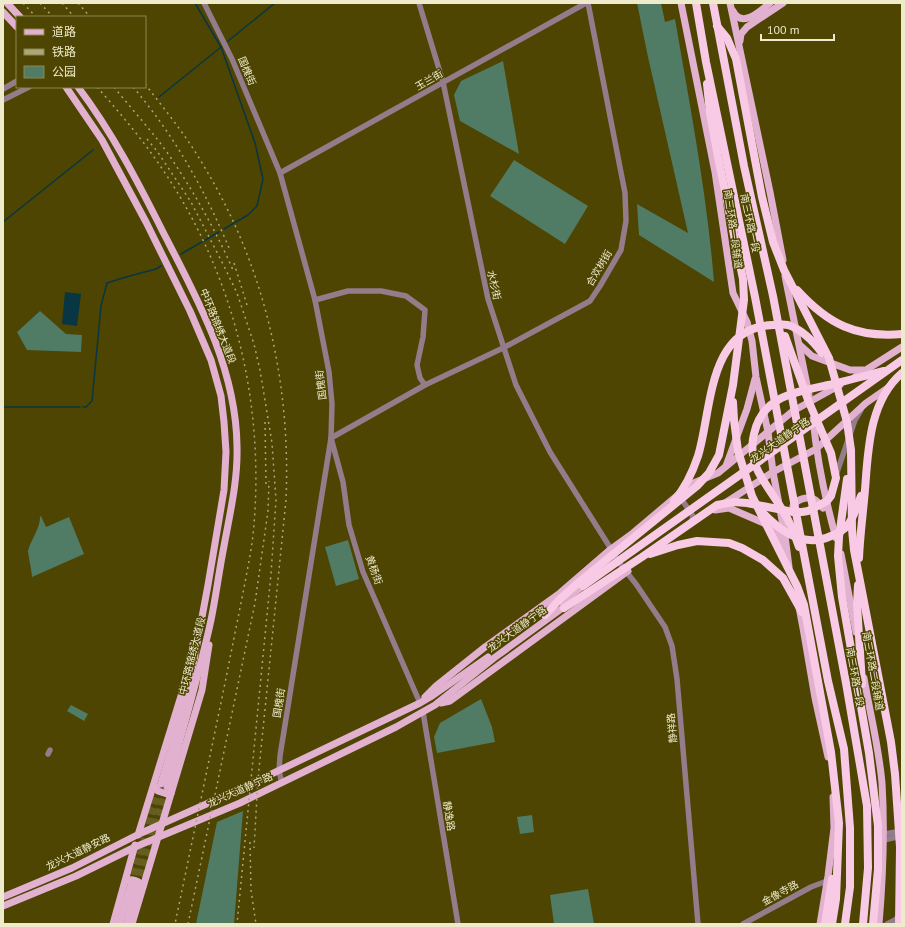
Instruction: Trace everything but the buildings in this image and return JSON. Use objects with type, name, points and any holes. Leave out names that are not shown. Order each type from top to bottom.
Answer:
[{"type":"highway","name":"南三环路一段","points":[[696,3],[706,62],[755,297],[808,569]]},
{"type":"highway","name":"南三环路一段","points":[[713,3],[744,166],[773,296],[799,436]]},
{"type":"highway","points":[[717,25],[727,38],[736,59],[762,197],[773,242],[784,270],[829,358],[847,422],[850,450],[854,550],[891,742],[895,774],[900,847],[899,924]]},
{"type":"highway","points":[[564,608],[584,587],[661,515],[697,486],[709,473],[719,455],[733,385],[744,300],[743,279],[710,113],[706,62]]},
{"type":"highway","points":[[784,270],[798,291],[815,308],[838,324],[863,333],[886,335],[902,334]]},
{"type":"highway","points":[[545,615],[560,599],[642,557],[717,505],[734,502],[747,503],[793,512],[802,512],[819,506],[831,496],[836,478],[831,453],[798,375],[776,313]]},
{"type":"highway","points":[[661,515],[677,497],[689,478],[698,456],[705,428],[711,389],[718,367],[727,350],[741,335],[753,329],[787,325],[803,333],[814,342],[824,355],[835,378]]},
{"type":"highway","points":[[862,392],[902,360]]},
{"type":"highway","points":[[862,392],[902,367]]},
{"type":"highway","points":[[845,924],[850,887],[850,828],[844,749],[828,681],[808,569],[784,512],[758,471],[753,459],[752,447],[757,421],[768,407],[784,397],[796,391],[836,384],[890,369]]},
{"type":"highway","points":[[873,924],[877,882],[878,826],[865,722],[857,604],[860,538],[870,440],[875,418],[883,398],[894,381],[902,373]]},
{"type":"highway","points":[[733,385],[734,420],[738,451],[752,496],[797,586],[804,606],[831,752],[839,823],[836,899],[826,924]]},
{"type":"highway","name":"龙兴大道静宁路","points":[[584,587],[862,392]]},
{"type":"highway","name":"南三环路二段","points":[[799,436],[846,683],[867,806],[868,868],[863,924]]},
{"type":"highway","points":[[850,450],[838,556],[842,597],[865,722]]},
{"type":"highway","points":[[758,508],[769,520],[789,535],[810,541],[824,539],[837,534],[846,527],[856,512],[866,478]]},
{"type":"highway","points":[[642,557],[678,545],[697,541],[729,543],[742,548],[763,560],[783,578],[804,616],[810,637]]},
{"type":"highway","points":[[826,924],[850,887]]},
{"type":"main road","points":[[7,3],[19,16]]},
{"type":"main road","name":"南三环路一段辅道","points":[[682,3],[715,172],[733,293],[747,322],[752,341],[756,377],[768,432],[773,472]]},
{"type":"main road","points":[[730,5],[736,16],[741,19],[746,19],[770,3]]},
{"type":"main road","points":[[740,52],[741,34],[747,27],[783,3]]},
{"type":"main road","points":[[730,5],[770,192],[811,402]]},
{"type":"main road","points":[[3,12],[16,26]]},
{"type":"main road","name":"中环路锦绣大道段","points":[[67,88],[102,140],[146,222],[190,311],[211,360],[221,396],[226,452],[224,490],[187,697],[161,785]]},
{"type":"main road","name":"中环路锦绣大道段","points":[[79,88],[108,131],[145,195],[200,304],[222,358],[235,420],[237,447],[235,488],[212,618],[195,688],[161,785]]},
{"type":"main road","points":[[800,345],[812,356],[850,370],[868,369]]},
{"type":"main road","points":[[420,703],[436,686],[460,666],[560,593],[691,484],[718,473],[793,411],[868,369],[902,347]]},
{"type":"main road","points":[[718,473],[726,466],[747,409],[756,377]]},
{"type":"main road","points":[[435,705],[450,701],[626,572],[715,510],[773,472],[816,449],[866,403],[902,377]]},
{"type":"main road","name":"南三环路二段辅道","points":[[811,402],[816,449],[829,513],[842,557],[876,739],[882,782],[884,865],[879,924]]},
{"type":"main road","points":[[773,472],[788,560],[803,628],[815,698],[828,758],[834,828],[828,881],[826,924]]},
{"type":"main road","points":[[785,536],[787,518],[795,502],[804,498],[813,499],[829,513]]},
{"type":"main road","points":[[715,510],[729,508],[773,527],[778,533],[788,560]]},
{"type":"main road","name":"龙兴大道静宁路","points":[[158,837],[240,803],[396,727],[423,712],[435,705],[494,658],[564,608]]},
{"type":"main road","name":"龙兴大道静宁路","points":[[162,824],[279,771],[420,703],[487,659],[545,615]]},
{"type":"main road","points":[[113,924],[158,837],[202,690],[212,618]]},
{"type":"main road","points":[[161,785],[158,791],[166,794],[171,793]]},
{"type":"main road","points":[[132,924],[135,847],[138,834],[161,785]]},
{"type":"main road","name":"龙兴大道静安路","points":[[3,897],[72,868],[138,834],[162,824]]},
{"type":"main road","name":"龙兴大道静安路","points":[[3,906],[76,876],[158,837]]},
{"type":"main road","points":[[119,924],[134,885]]},
{"type":"main road","points":[[126,924],[134,885]]},
{"type":"street","name":"国槐街","points":[[204,3],[232,59],[280,173],[315,300],[329,372],[332,404],[331,438],[284,726],[279,771],[282,782]]},
{"type":"street","name":"水杉街","points":[[419,3],[443,82],[488,298],[516,385],[550,452],[612,549]]},
{"type":"street","name":"玉兰街","points":[[280,173],[587,3]]},
{"type":"street","name":"合欢树街","points":[[331,438],[425,386],[503,348],[590,301],[600,286],[621,250],[626,221],[626,193],[587,3]]},
{"type":"street","points":[[3,89],[16,82]]},
{"type":"street","points":[[3,100],[27,88]]},
{"type":"street","points":[[315,300],[348,291],[381,291],[406,296],[425,310],[423,337],[417,364],[420,378],[425,386]]},
{"type":"street","points":[[827,502],[855,420],[866,403]]},
{"type":"street","name":"黄杨街","points":[[331,438],[343,482],[350,525],[364,572],[420,703]]},
{"type":"street","points":[[678,495],[693,516],[693,522],[688,529]]},
{"type":"street","name":"静祥路","points":[[612,549],[617,560],[665,627],[672,646],[677,679],[698,924]]},
{"type":"street","name":"静逸路","points":[[423,712],[458,924]]},
{"type":"street","points":[[826,924],[833,885],[834,828]]},
{"type":"street","points":[[884,837],[902,831]]},
{"type":"street","points":[[884,837],[902,836]]},
{"type":"street","name":"金像寺路","points":[[743,924],[811,887],[828,881]]},
{"type":"street","points":[[887,924],[896,920],[902,913]]},
{"type":"green space","points":[[637,3],[661,3],[665,22],[675,19],[703,183],[714,282],[639,235],[637,204],[688,233]]},
{"type":"green space","points":[[503,61],[519,154],[460,121],[454,95],[461,81]]},
{"type":"green space","points":[[514,160],[588,206],[565,244],[490,196]]},
{"type":"green space","points":[[40,311],[66,334],[82,335],[81,352],[27,350],[17,332]]},
{"type":"green space","points":[[41,516],[46,527],[69,517],[84,554],[32,577],[28,551],[39,526]]},
{"type":"green space","points":[[348,540],[359,579],[336,586],[325,547]]},
{"type":"green space","points":[[481,699],[492,727],[495,742],[437,753],[434,737],[440,723]]},
{"type":"green space","points":[[71,705],[88,714],[84,721],[67,711]]},
{"type":"green space","points":[[243,811],[234,924],[196,924],[217,822]]},
{"type":"green space","points":[[532,815],[534,832],[520,834],[517,817]]},
{"type":"green space","points":[[588,889],[594,924],[554,924],[550,895]]},
{"type":"water","points":[[65,292],[81,294],[77,326],[62,324]]},
{"type":"waterway","points":[[195,3],[221,47],[255,143],[263,179],[257,206],[248,215],[224,229]]},
{"type":"waterway","points":[[228,41],[275,3]]},
{"type":"waterway","points":[[159,97],[221,47]]},
{"type":"waterway","points":[[3,222],[93,150]]},
{"type":"waterway","points":[[181,254],[219,232]]},
{"type":"waterway","points":[[83,407],[86,407],[92,401],[101,306],[107,283],[156,269],[161,266]]},
{"type":"waterway","points":[[3,407],[80,407]]},
{"type":"tunnel","points":[[131,885],[160,786]]},
{"type":"tunnel","points":[[137,886],[166,789]]},
{"type":"railway","points":[[23,3],[35,16]]},
{"type":"railway","points":[[40,3],[52,16]]},
{"type":"railway","points":[[62,3],[73,16]]},
{"type":"railway","points":[[78,3],[89,16]]},
{"type":"railway","points":[[146,85],[191,146],[226,206],[244,246],[258,286],[270,328],[278,370],[284,413],[286,500],[258,779],[254,848]]},
{"type":"railway","points":[[98,88],[146,146],[161,167],[187,209],[208,252],[226,297],[240,343],[249,390],[255,438],[256,487],[251,548],[223,693],[175,924]]},
{"type":"railway","points":[[115,88],[171,158],[197,199],[233,270]]},
{"type":"railway","points":[[134,88],[162,124],[199,184],[229,248]]},
{"type":"railway","points":[[147,139],[157,151],[191,202],[237,293],[254,344],[260,370],[272,443],[276,500],[271,574],[237,924]]},
{"type":"railway","points":[[234,263],[247,305]]},
{"type":"railway","points":[[265,422],[266,486]]},
{"type":"railway","points":[[188,924],[255,603],[268,511],[269,481]]},
{"type":"railway","points":[[250,842],[251,890],[256,924]]}]
